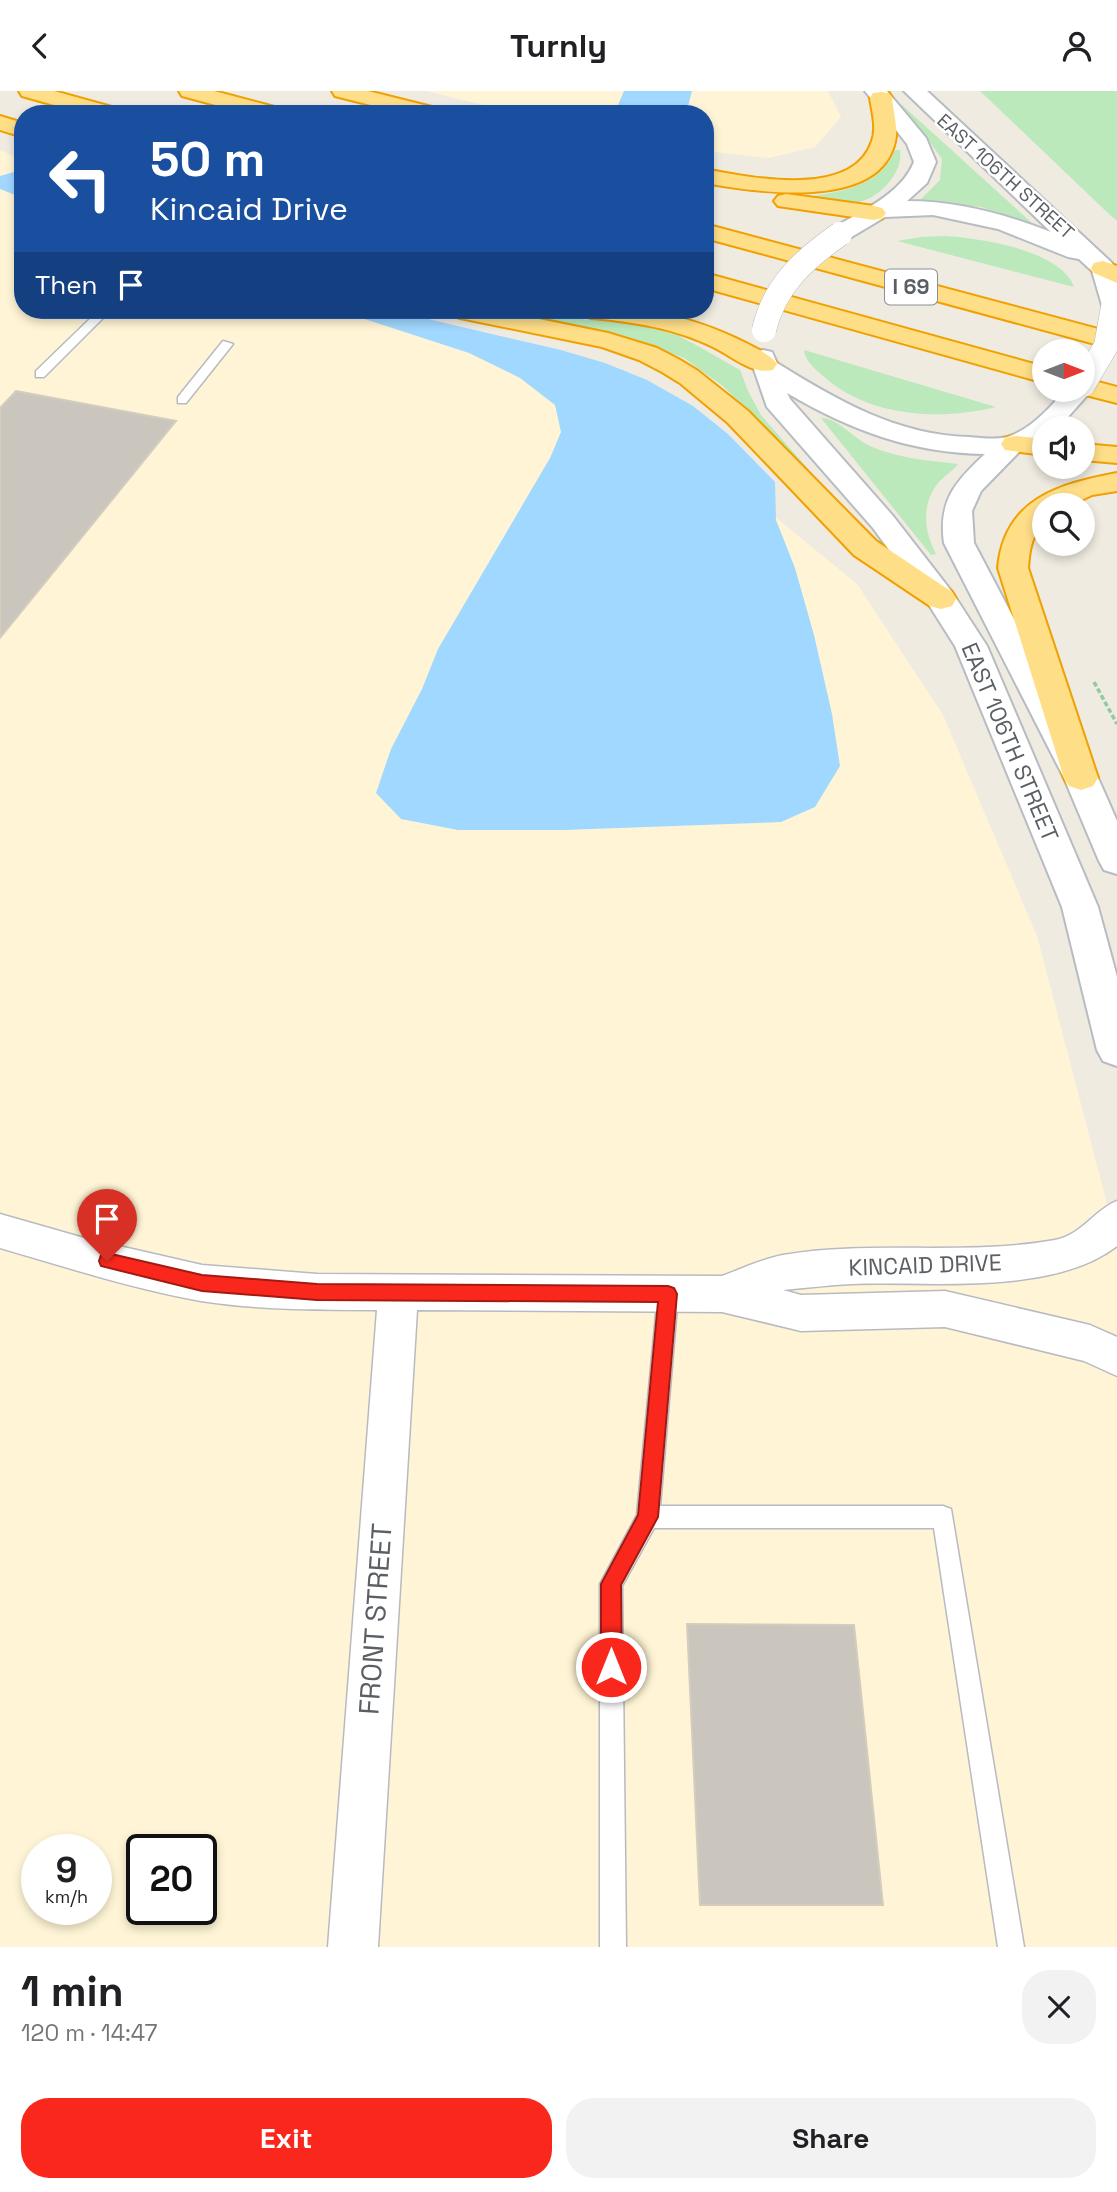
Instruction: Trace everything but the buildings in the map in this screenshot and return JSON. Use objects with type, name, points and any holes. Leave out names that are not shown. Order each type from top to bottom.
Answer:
[{"type":"highway","points":[[30,91],[79,105]]},
{"type":"highway","points":[[190,91],[241,105]]},
{"type":"highway","points":[[343,91],[397,105]]},
{"type":"highway","points":[[714,177],[788,188],[821,184],[860,173],[880,153],[885,138],[879,94]]},
{"type":"highway","points":[[714,187],[744,195],[878,212]]},
{"type":"highway","name":"I 69","points":[[714,233],[1117,342]]},
{"type":"highway","name":"I 69","points":[[714,283],[1032,371]]},
{"type":"highway","points":[[503,319],[608,341],[648,354],[671,366],[738,417],[865,548],[941,599]]},
{"type":"highway","points":[[662,319],[687,325],[764,365]]},
{"type":"highway","points":[[1096,389],[1117,395]]},
{"type":"highway","points":[[1013,444],[1032,446]]},
{"type":"highway","points":[[1095,453],[1117,455]]},
{"type":"highway","points":[[1073,493],[1084,488],[1117,482]]},
{"type":"highway","points":[[1032,520],[1020,532],[1013,548],[1013,568],[1081,778]]},
{"type":"main road","name":"EAST 106TH STREET","points":[[915,91],[1106,269]]},
{"type":"main road","name":"EAST 106TH STREET","points":[[879,94],[918,143],[925,162],[919,178],[878,212],[815,251],[789,277],[769,309],[764,330],[764,365],[777,401],[862,496],[941,599],[971,646],[1080,907],[1117,1050]]},
{"type":"main road","points":[[878,212],[939,210],[982,216],[1032,233],[1106,269],[1114,307],[1106,346],[1096,363]]},
{"type":"main road","points":[[764,365],[854,419],[907,440],[945,446],[1013,444]]},
{"type":"main road","name":"EAST 106TH STREET","points":[[1067,403],[1056,415],[1013,444],[965,492],[955,517],[955,530],[964,555],[1081,778],[1117,861]]},
{"type":"street","name":"KINCAID DRIVE","points":[[722,1294],[781,1273],[850,1267],[988,1265],[1060,1257],[1089,1245],[1110,1229],[1117,1218]]},
{"type":"street","name":"KINCAID DRIVE","points":[[0,1231],[84,1255],[202,1283],[317,1292],[722,1294],[801,1313],[946,1309],[1090,1344],[1117,1357]]},
{"type":"street","name":"FRONT STREET","points":[[353,1947],[398,1291]]},
{"type":"lane","points":[[40,374],[96,319]]},
{"type":"lane","points":[[182,400],[227,344]]},
{"type":"lane","points":[[613,1947],[611,1584],[648,1517],[668,1294]]},
{"type":"lane","points":[[648,1517],[943,1517],[1011,1947]]},
{"type":"shaded area","points":[[426,91],[828,91],[841,117],[815,147],[768,158],[714,152],[714,105],[483,105]]},
{"type":"shaded area","points":[[0,150],[14,156],[14,319],[416,319],[648,413],[857,584],[943,715],[1037,936],[1117,1242],[1117,1947],[0,1947]]},
{"type":"green space","points":[[980,91],[1117,91],[1117,221],[1110,215]]},
{"type":"green space","points":[[897,105],[902,105],[1032,223],[981,207],[919,201],[940,180],[942,159],[922,131]]},
{"type":"green space","points":[[895,150],[900,150],[900,158],[894,175],[882,190],[866,200],[842,203],[790,198],[835,192],[865,182],[878,174]]},
{"type":"green space","points":[[945,236],[997,243],[1036,255],[1066,274],[1074,287],[897,241]]},
{"type":"green space","points":[[536,319],[580,319],[633,324],[677,335],[740,370],[761,415],[837,502],[723,386],[684,358],[618,334]]},
{"type":"green space","points":[[804,350],[996,407],[951,414],[928,414],[882,407],[860,400],[840,389],[813,367]]},
{"type":"green space","points":[[821,418],[833,421],[879,450],[958,464],[938,483],[929,500],[927,527],[936,554],[931,555]]},
{"type":"water","points":[[624,91],[692,91],[688,105],[618,105]]},
{"type":"water","points":[[14,172],[14,194],[0,189],[0,176]]},
{"type":"water","points":[[365,319],[429,319],[605,363],[647,380],[693,406],[728,434],[775,482],[776,520],[795,568],[814,635],[832,714],[840,766],[815,807],[781,822],[564,830],[458,830],[401,819],[376,793],[391,749],[422,689],[438,649],[550,458],[561,432],[555,405],[520,378],[469,353]]},
{"type":"route","points":[[107,1261],[202,1283],[317,1292],[668,1294],[648,1517],[611,1584],[611,1667]]}]
